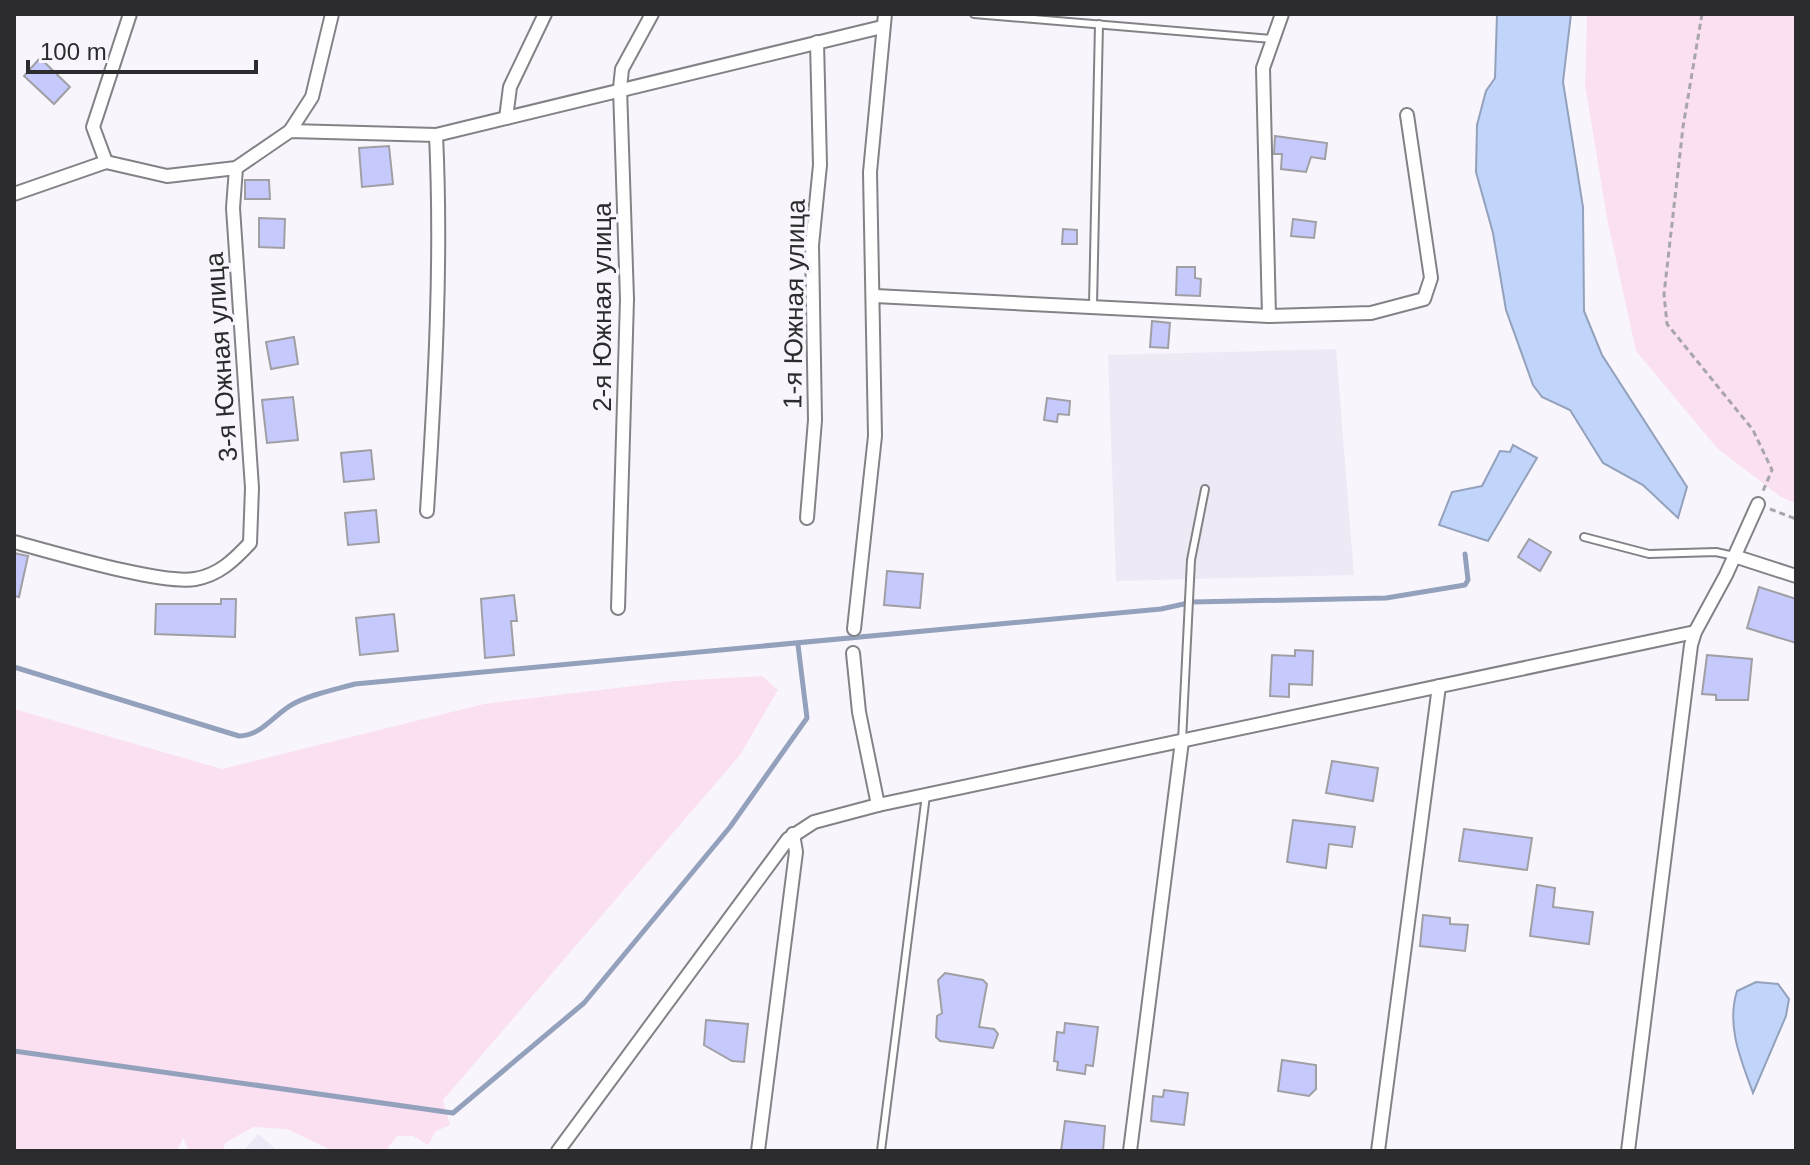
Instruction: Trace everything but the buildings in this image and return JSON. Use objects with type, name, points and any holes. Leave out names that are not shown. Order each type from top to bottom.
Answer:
[{"type":"street","points":[[106,162],[93,127],[130,14]]},
{"type":"street","points":[[14,194],[106,162],[167,176],[236,168],[290,131],[312,97],[332,14]]},
{"type":"street","points":[[506,118],[510,87],[545,14]]},
{"type":"street","name":"2-я Южная улица","points":[[618,608],[627,299],[620,88],[622,69],[652,14]]},
{"type":"street","points":[[1269,316],[1263,68],[1282,14]]},
{"type":"street","points":[[290,131],[436,135],[817,42],[884,20],[870,172],[870,251],[875,296],[875,436],[854,629]]},
{"type":"street","name":"1-я Южная улица","points":[[807,518],[815,420],[812,245],[820,165],[817,42]]},
{"type":"street","points":[[875,296],[1093,305],[1198,315],[1269,316],[1371,313],[1424,299],[1431,278],[1407,115]]},
{"type":"street","points":[[427,511],[439,259],[436,135]]},
{"type":"street","name":"3-я Южная улица","points":[[14,542],[163,578],[194,580],[229,567],[250,543],[252,488],[233,208],[236,168]]},
{"type":"street","points":[[1628,1151],[1695,632],[1758,504]]},
{"type":"street","points":[[1734,556],[1796,576]]},
{"type":"street","points":[[558,1151],[793,834],[814,822],[878,805],[1695,632]]},
{"type":"street","points":[[853,653],[859,712],[878,805]]},
{"type":"street","points":[[1378,1151],[1439,686]]},
{"type":"street","points":[[1130,1151],[1182,741]]},
{"type":"street","points":[[758,1151],[796,852],[793,834]]},
{"type":"lane","points":[[974,14],[1272,39]]},
{"type":"lane","points":[[1093,305],[1099,24]]},
{"type":"lane","points":[[1182,741],[1191,560],[1205,489]]},
{"type":"lane","points":[[1584,537],[1649,554],[1716,552],[1734,556]]},
{"type":"lane","points":[[881,1151],[926,795]]},
{"type":"path","points":[[1702,14],[1683,127],[1664,294],[1667,324],[1753,430],[1772,470],[1758,504],[1796,519]]},
{"type":"shaded area","points":[[1587,14],[1796,14],[1796,503],[1781,497],[1717,448],[1636,351],[1607,218],[1585,85]]},
{"type":"shaded area","points":[[1336,349],[1354,575],[1116,581],[1108,355]]},
{"type":"shaded area","points":[[762,676],[778,690],[740,755],[443,1100],[450,1125],[436,1131],[428,1145],[413,1136],[397,1136],[387,1149],[333,1151],[287,1129],[254,1127],[226,1142],[222,1151],[189,1151],[183,1138],[177,1151],[14,1151],[14,709],[222,769],[484,704],[675,681]]},
{"type":"shaded area","points":[[258,1134],[278,1151],[243,1151]]},
{"type":"water","points":[[1497,14],[1571,14],[1563,82],[1583,207],[1584,311],[1602,355],[1687,487],[1678,518],[1643,485],[1603,463],[1570,410],[1542,397],[1533,385],[1506,310],[1493,233],[1476,172],[1477,125],[1486,91],[1495,78]]},
{"type":"water","points":[[1513,445],[1537,458],[1488,541],[1439,525],[1452,492],[1482,486],[1500,451],[1510,452]]},
{"type":"water","points":[[1756,982],[1778,984],[1789,999],[1786,1016],[1753,1093],[1736,1043],[1733,1017],[1737,991]]},
{"type":"waterway","points":[[14,667],[239,736],[255,732],[300,701],[355,684],[1161,609],[1193,602],[1386,598],[1465,585],[1468,580],[1465,554]]},
{"type":"waterway","points":[[14,1051],[453,1113],[584,1003],[730,827],[807,718],[798,645]]}]
